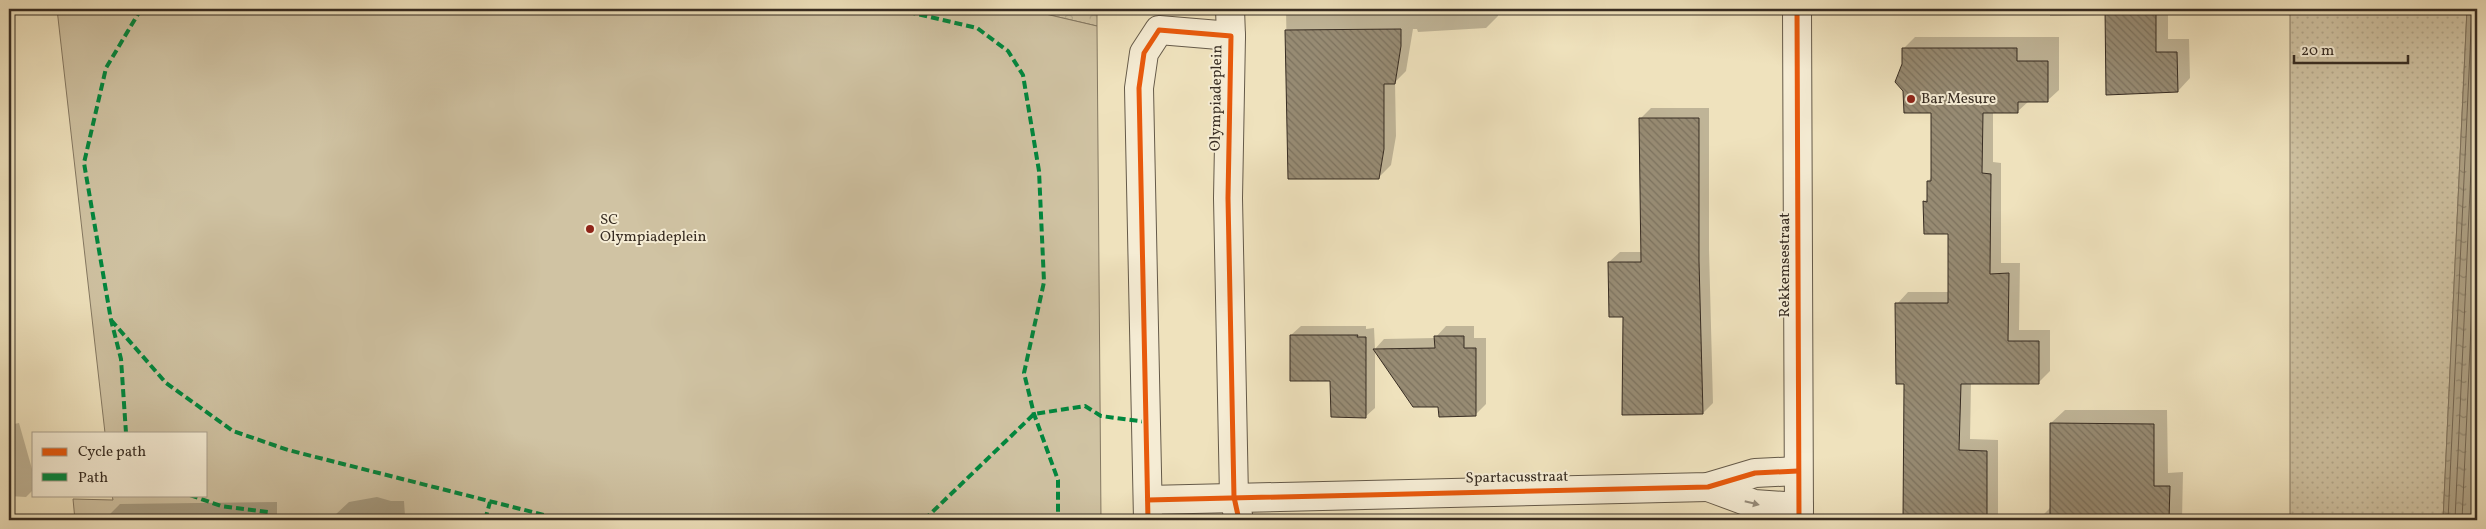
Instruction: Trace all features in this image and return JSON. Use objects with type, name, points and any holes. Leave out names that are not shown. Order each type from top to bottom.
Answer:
[{"type":"street","points":[[1230,9],[1231,36]]},
{"type":"street","name":"Rekkemsestraat","points":[[1797,9],[1799,514]]},
{"type":"street","name":"Olympiadeplein","points":[[1159,30],[1231,36],[1228,198],[1237,509],[1148,510],[1139,88],[1144,53],[1159,30]]},
{"type":"street","name":"Spartacusstraat","points":[[1237,509],[1708,487],[1755,473],[1798,471]]},
{"type":"street","name":"Spartacusstraat","points":[[1708,487],[1754,504],[1799,514]]},
{"type":"green space","name":"SC Olympiadeplein","points":[[57,9],[1024,9],[1097,26],[1101,520],[75,520],[73,499],[113,500],[112,496],[208,496],[208,432],[105,432]]},
{"type":"green space","points":[[1024,9],[1097,9],[1097,26]]},
{"type":"green space","points":[[2290,9],[2467,9],[2443,520],[2290,520]]},
{"type":"water","points":[[2227,9],[2252,9],[2239,14]]},
{"type":"water","points":[[2467,9],[2477,9],[2477,520],[2443,520]]},
{"type":"building","points":[[2105,9],[2156,9],[2156,52],[2177,52],[2178,92],[2106,95]]},
{"type":"building","points":[[1401,29],[1401,46],[1395,84],[1384,84],[1384,149],[1379,179],[1288,179],[1285,30]]},
{"type":"building","points":[[1902,48],[2017,48],[2017,61],[2048,61],[2048,102],[2018,102],[2018,113],[1983,113],[1982,173],[1991,174],[1990,274],[2009,273],[2008,341],[2039,341],[2039,384],[1961,384],[1959,450],[1987,451],[1987,520],[1903,520],[1904,384],[1896,384],[1895,303],[1948,303],[1948,234],[1924,234],[1923,201],[1927,202],[1927,181],[1931,181],[1931,113],[1904,113],[1903,91],[1895,82],[1902,64]]},
{"type":"building","points":[[1639,118],[1699,118],[1699,261],[1703,414],[1622,415],[1623,317],[1609,317],[1608,262],[1641,262]]},
{"type":"building","points":[[1290,335],[1358,335],[1357,337],[1366,337],[1366,418],[1331,417],[1330,381],[1290,381]]},
{"type":"building","points":[[1434,336],[1464,336],[1464,348],[1476,348],[1476,416],[1439,417],[1438,407],[1413,407],[1373,349],[1435,348]]},
{"type":"building","points":[[2050,423],[2154,424],[2154,486],[2170,486],[2169,520],[2050,520]]},
{"type":"marked path","points":[[126,432],[121,359],[111,320],[84,163],[106,68],[141,9]]},
{"type":"marked path","points":[[896,9],[977,28],[1008,51],[1023,75],[1039,171],[1044,282],[1024,373],[1034,414],[1058,480],[1058,520]]},
{"type":"marked path","points":[[111,320],[166,383],[233,431],[288,450],[564,520]]},
{"type":"marked path","points":[[924,520],[1034,414],[1085,406],[1101,416],[1146,422]]},
{"type":"marked path","points":[[193,496],[221,506],[268,512],[268,520]]},
{"type":"marked path","points":[[485,520],[490,502]]},
{"type":"cycle path","points":[[1797,9],[1799,520]]},
{"type":"cycle path","points":[[1148,520],[1139,88],[1144,53],[1159,30],[1231,36],[1228,198],[1234,497],[1239,520]]},
{"type":"cycle path","points":[[1148,500],[1708,487],[1755,473],[1798,471]]},
{"type":"place","name":"Bar Mesure","points":[[1911,99]]},
{"type":"place","name":"SC Olympiadeplein","points":[[590,229]]}]
